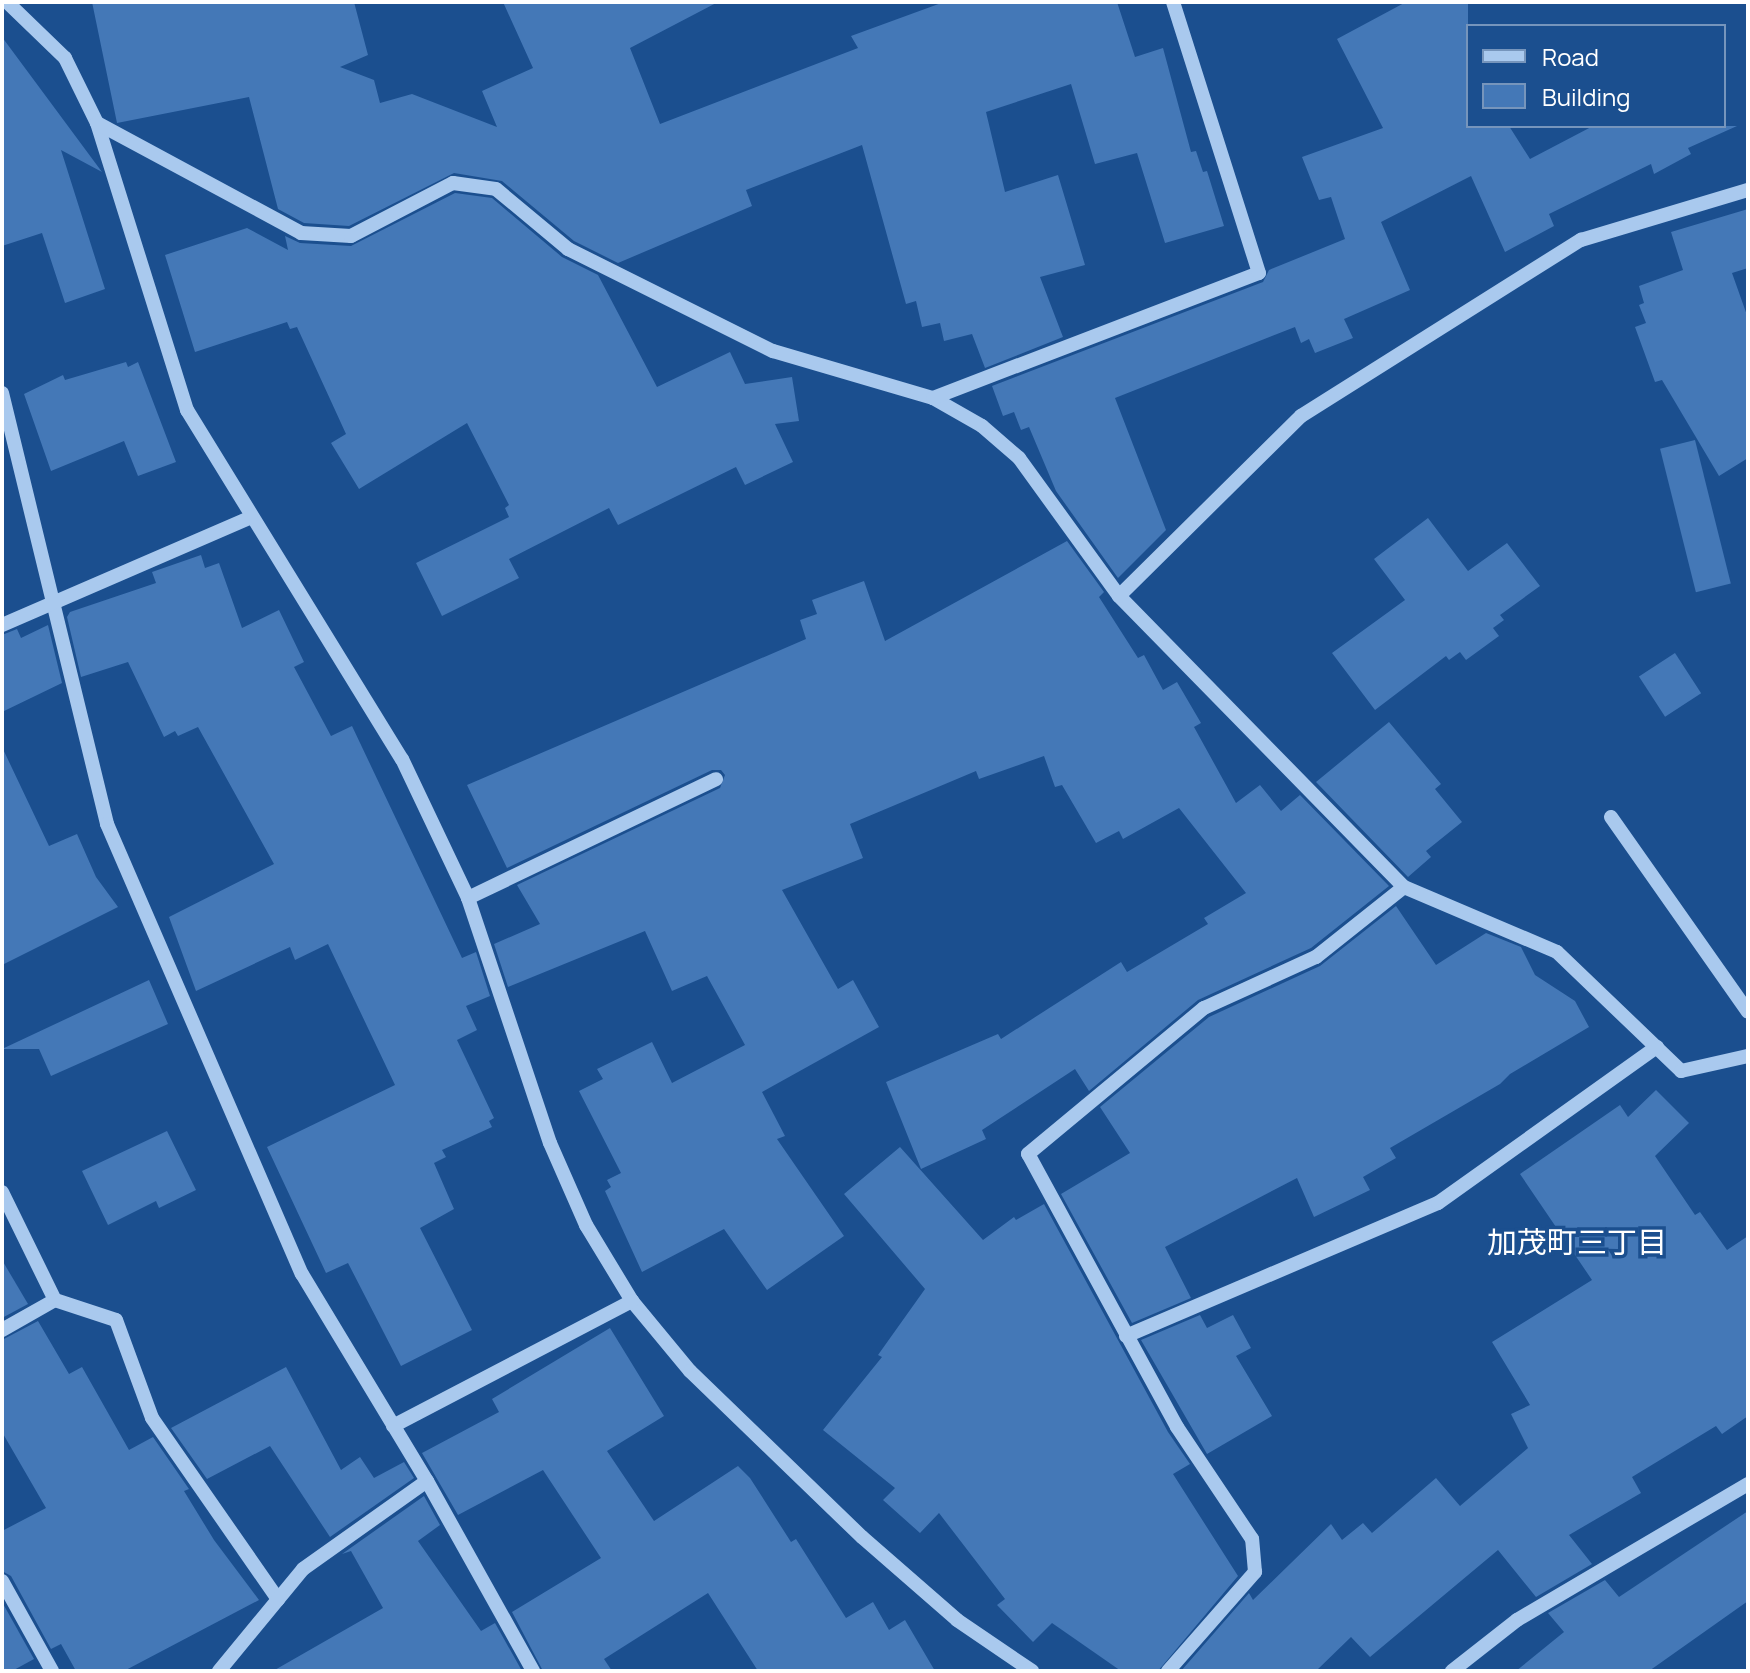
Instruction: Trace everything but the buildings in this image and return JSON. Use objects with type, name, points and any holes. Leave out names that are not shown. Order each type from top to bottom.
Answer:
[{"type":"street","points":[[7,2],[65,58],[97,123],[187,410],[402,759],[468,898],[550,1143],[586,1225],[632,1301],[690,1371],[862,1537],[957,1620],[1032,1671]]},
{"type":"street","points":[[933,398],[1259,273],[1173,2]]},
{"type":"street","points":[[97,123],[301,233],[351,236],[453,183],[496,189],[568,249],[773,351],[933,398],[982,426],[1019,458],[1119,596],[1404,887],[1557,952],[1681,1071],[1748,1056]]},
{"type":"street","points":[[1119,596],[1301,416],[1581,240],[1748,190]]},
{"type":"street","points":[[2,393],[107,824],[302,1274],[427,1481],[533,1671]]},
{"type":"street","points":[[2,625],[251,517]]},
{"type":"street","points":[[468,898],[716,779]]},
{"type":"street","points":[[1611,817],[1748,1012]]},
{"type":"street","points":[[1168,1671],[1255,1572],[1252,1539],[1177,1427],[1028,1154],[1204,1008],[1316,957],[1404,887]]},
{"type":"street","points":[[1126,1336],[1438,1203],[1657,1047]]},
{"type":"street","points":[[2,1192],[55,1300],[116,1320],[152,1418],[278,1599]]},
{"type":"street","points":[[2,1330],[55,1300]]},
{"type":"street","points":[[393,1426],[632,1301]]},
{"type":"street","points":[[219,1671],[303,1569],[427,1481]]},
{"type":"street","points":[[1452,1671],[1517,1620],[1748,1484]]},
{"type":"street","points":[[2,1581],[52,1671]]},
{"type":"district","name":"加茂町三丁目","points":[[1577,1242]]}]
